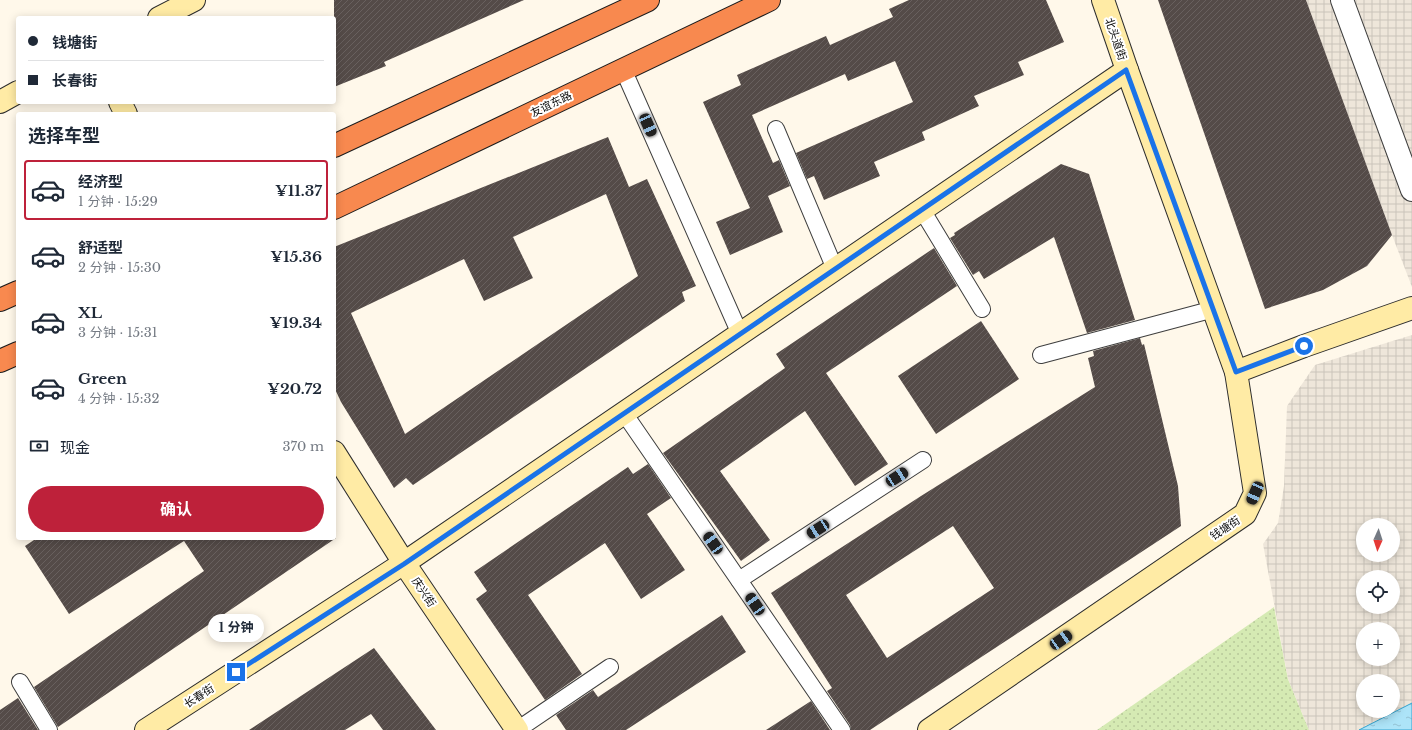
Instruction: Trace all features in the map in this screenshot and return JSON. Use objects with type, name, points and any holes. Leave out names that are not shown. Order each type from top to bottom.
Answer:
[{"type":"highway","points":[[336,145],[648,0]]},
{"type":"highway","name":"友谊东路","points":[[336,207],[769,0]]},
{"type":"highway","points":[[0,300],[16,293]]},
{"type":"highway","points":[[0,361],[16,354]]},
{"type":"street","points":[[163,16],[194,0]]},
{"type":"street","name":"北头道街","points":[[1103,0],[1126,70],[1236,372]]},
{"type":"street","points":[[1342,0],[1411,184]]},
{"type":"street","name":"长春街","points":[[146,730],[404,564],[1126,70]]},
{"type":"street","points":[[0,102],[16,93]]},
{"type":"street","points":[[1236,372],[1412,308]]},
{"type":"street","name":"钱塘街","points":[[929,730],[1246,514],[1255,493],[1236,372]]},
{"type":"street","name":"庆兴街","points":[[336,455],[404,564],[517,730]]},
{"type":"lane","points":[[624,69],[740,334]]},
{"type":"lane","points":[[776,129],[835,270]]},
{"type":"lane","points":[[922,210],[982,308]]},
{"type":"lane","points":[[1042,355],[1214,309]]},
{"type":"lane","points":[[624,413],[842,730]]},
{"type":"lane","points":[[739,580],[923,460]]},
{"type":"lane","points":[[517,730],[610,667]]},
{"type":"lane","points":[[20,682],[49,730]]},
{"type":"green space","points":[[1274,607],[1288,679],[1309,730],[1097,730]]},
{"type":"shaded area","points":[[1306,0],[1412,0],[1412,287],[1392,235]]},
{"type":"shaded area","points":[[1412,335],[1412,703],[1400,709],[1400,674],[1356,674],[1356,718],[1383,718],[1359,730],[1309,730],[1288,679],[1263,544],[1278,523],[1284,486],[1287,406],[1315,365]]},
{"type":"water","points":[[1412,703],[1412,730],[1359,730],[1383,718],[1400,718],[1400,709]]},
{"type":"building","points":[[334,0],[524,0],[384,62],[386,66],[336,86],[336,16],[334,16]]},
{"type":"building","points":[[909,0],[1046,0],[1064,42],[1018,62],[1024,75],[974,96],[979,106],[922,132],[925,140],[874,162],[880,176],[824,200],[814,176],[807,179],[796,153],[913,102],[895,61],[848,81],[845,74],[752,115],[773,163],[779,160],[790,186],[768,196],[783,232],[730,255],[716,222],[750,208],[703,102],[741,85],[737,75],[826,36],[830,45],[893,17],[889,9]]},
{"type":"building","points":[[1158,0],[1306,0],[1392,235],[1367,266],[1323,290],[1265,309]]},
{"type":"building","points":[[608,137],[629,187],[647,179],[696,286],[682,292],[685,301],[413,485],[406,478],[394,488],[341,402],[336,391],[336,246]],"holes":[[[606,194],[638,276],[405,434],[351,313],[464,259],[484,301],[533,278],[513,237]]]},
{"type":"building","points":[[1061,164],[1089,174],[1135,320],[1087,333],[1054,237],[984,279],[979,271],[973,275],[950,238],[955,235],[954,233]]},
{"type":"building","points":[[934,248],[957,286],[826,373],[888,464],[855,486],[805,411],[720,471],[770,540],[741,561],[663,453],[785,368],[776,354]]},
{"type":"building","points":[[981,321],[1019,379],[936,434],[898,376]]},
{"type":"building","points":[[1140,338],[1142,345],[1144,344],[1178,486],[1181,526],[870,730],[851,730],[850,725],[827,691],[832,688],[771,593],[921,496],[1095,387],[1088,358],[1094,356],[1093,351]],"holes":[[[953,526],[994,588],[887,658],[846,595]]]},
{"type":"building","points":[[648,464],[671,498],[647,514],[685,570],[641,599],[605,543],[528,595],[582,674],[545,700],[476,599],[487,591],[474,572],[628,467],[633,474]]},
{"type":"building","points":[[34,540],[333,540],[58,727],[34,687],[204,571],[184,541],[69,614],[25,546]]},
{"type":"building","points":[[722,615],[746,652],[626,730],[566,730],[556,715],[593,690],[598,697]]},
{"type":"building","points":[[374,648],[436,730],[383,730],[371,714],[345,730],[249,730]]},
{"type":"building","points":[[18,698],[38,730],[0,730],[0,710]]},
{"type":"building","points":[[811,701],[830,730],[766,730]]},
{"type":"route","points":[[236,672],[404,564],[1126,70],[1236,372],[1304,346]]}]
